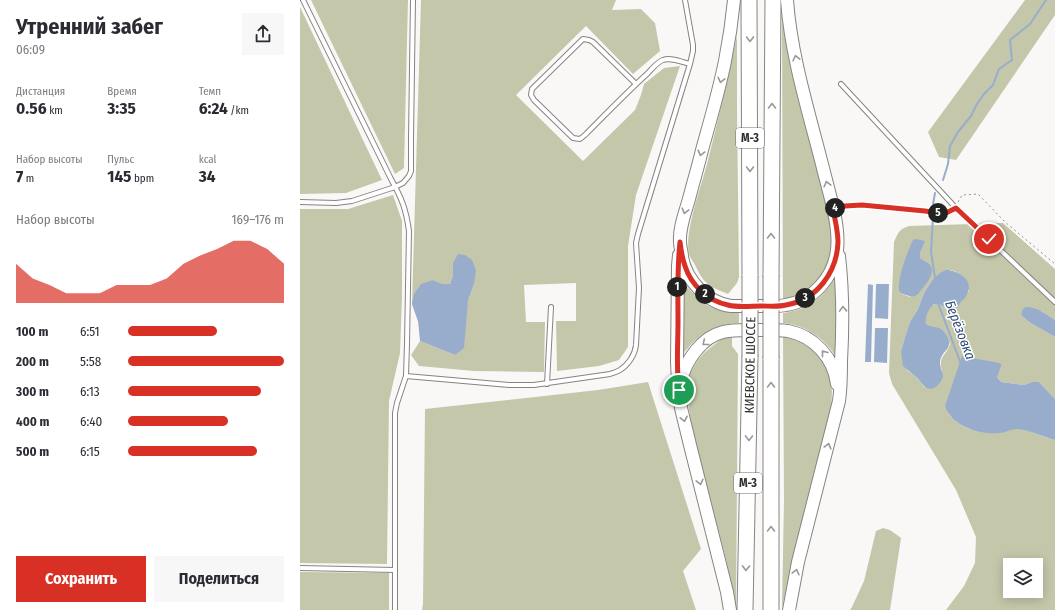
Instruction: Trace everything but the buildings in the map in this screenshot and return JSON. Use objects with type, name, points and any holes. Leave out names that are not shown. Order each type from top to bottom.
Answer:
[{"type":"highway","name":"КИЕВСКОЕ ШОССЕ","points":[[745,610],[750,357],[750,0]]},
{"type":"highway","name":"КИЕВСКОЕ ШОССЕ","points":[[771,610],[772,0]]},
{"type":"street","points":[[730,610],[725,584],[685,426],[677,362],[678,266],[680,242],[684,217],[721,79],[728,47],[734,0]]},
{"type":"street","points":[[787,0],[792,41],[833,209],[838,241],[843,329],[840,388],[835,417],[798,562],[789,610]]},
{"type":"street","points":[[680,242],[683,259],[689,275],[699,289],[708,296],[729,305],[784,306],[805,298],[816,291],[823,283],[834,266],[838,241]]},
{"type":"street","points":[[680,394],[683,374],[692,356],[701,346],[714,336],[723,332],[734,330],[781,330],[793,332],[804,337],[820,348],[828,358],[834,370],[837,382],[835,417]]},
{"type":"lane","points":[[303,0],[403,201],[407,215],[409,231],[406,376],[395,413],[395,610]]},
{"type":"lane","points":[[300,202],[336,203],[352,201],[395,187],[403,183],[409,176],[411,171],[413,0]]},
{"type":"lane","points":[[406,376],[509,385],[534,385],[610,374],[620,370],[631,359],[636,345],[639,288],[636,244],[638,234],[693,51],[685,0]]},
{"type":"lane","points":[[636,84],[593,42],[583,39],[532,89],[531,93],[534,100],[573,138],[580,139],[660,61],[664,59],[672,59],[690,64]]},
{"type":"lane","points":[[841,84],[956,208],[1055,302]]},
{"type":"lane","points":[[833,209],[845,206],[862,205],[944,214],[956,208]]},
{"type":"lane","points":[[547,384],[550,307]]},
{"type":"lane","points":[[300,568],[394,570]]},
{"type":"path","points":[[956,208],[962,195],[978,194],[1006,222],[1055,264]]},
{"type":"green space","points":[[311,0],[408,0],[404,168],[395,174]]},
{"type":"green space","points":[[421,0],[616,0],[612,10],[641,9],[655,23],[660,51],[633,74],[586,26],[516,95],[583,161],[635,110],[644,84],[664,68],[680,66],[636,195],[628,246],[628,347],[619,360],[599,366],[557,371],[556,321],[576,321],[576,283],[524,285],[526,322],[545,322],[544,372],[474,371],[419,366],[411,355],[420,341],[455,355],[468,301],[474,284],[453,263],[453,275],[450,284],[442,285],[433,280],[418,321],[412,304]]},
{"type":"green space","points":[[1025,0],[1055,0],[1055,15],[956,160],[939,157],[928,132]]},
{"type":"green space","points":[[300,7],[382,180],[346,193],[300,194]]},
{"type":"green space","points":[[782,20],[793,73],[827,200],[833,241],[830,258],[822,275],[806,291],[794,297],[783,300]]},
{"type":"green space","points":[[737,36],[739,277],[737,283],[728,294],[707,284],[690,257],[688,245],[691,222],[711,148]]},
{"type":"green space","points":[[393,195],[402,221],[402,297],[400,353],[389,401],[387,564],[300,563],[300,209],[348,209]]},
{"type":"green space","points":[[1003,223],[1055,269],[1055,320],[1041,311],[1022,312],[1021,315],[1029,322],[1055,337],[1055,399],[1039,382],[1032,382],[1024,385],[1001,382],[997,375],[945,406],[952,418],[966,428],[982,431],[1014,428],[1022,429],[1055,440],[1055,610],[946,610],[964,586],[975,563],[976,537],[956,490],[892,384],[889,373],[894,242],[899,232],[903,228],[909,226]],"holes":[[[920,253],[920,258],[927,262],[910,297],[902,294]],[[951,270],[959,273],[966,283],[969,291],[957,307],[950,309],[935,304],[930,307],[926,317],[926,324],[929,327],[941,329],[950,344],[941,362],[942,371],[924,387],[917,378],[907,370],[901,351],[905,337],[910,322],[918,309],[924,293],[933,279],[938,274]]]},
{"type":"green space","points":[[835,279],[838,299],[835,355],[819,337],[813,333],[799,326],[783,323],[783,313],[807,306],[819,298]]},
{"type":"green space","points":[[683,282],[695,296],[707,305],[721,311],[739,313],[739,323],[722,325],[707,331],[683,354]]},
{"type":"green space","points":[[783,335],[802,342],[817,354],[829,373],[832,396],[831,410],[795,550],[782,608],[784,500]]},
{"type":"green space","points":[[732,336],[732,346],[738,354],[736,608],[726,559],[692,429],[687,396],[690,373],[697,361],[720,340]]},
{"type":"green space","points":[[648,382],[701,549],[683,571],[696,610],[422,610],[425,409],[598,390]]},
{"type":"green space","points":[[883,528],[890,530],[901,538],[890,610],[850,610],[864,581],[876,531]]},
{"type":"green space","points":[[300,572],[389,573],[389,610],[300,610]]},
{"type":"water","points":[[916,239],[925,241],[920,253],[920,258],[928,263],[932,271],[924,287],[917,295],[911,296],[901,293],[899,290],[899,285],[901,272],[906,257],[913,240]]},
{"type":"water","points":[[458,254],[465,255],[472,260],[476,270],[474,284],[468,301],[464,348],[455,355],[420,341],[418,321],[412,304],[414,294],[421,284],[433,280],[442,284],[450,284],[453,275],[453,263]]},
{"type":"water","points":[[946,270],[950,270],[963,276],[969,287],[966,296],[956,308],[950,309],[934,304],[927,313],[926,324],[943,330],[949,341],[948,347],[942,355],[940,362],[943,377],[938,385],[930,389],[923,385],[903,366],[901,351],[910,322],[918,309],[924,293],[933,279],[938,274]]},
{"type":"water","points":[[868,284],[873,285],[871,362],[865,362]]},
{"type":"water","points":[[876,284],[889,284],[888,319],[875,318]]},
{"type":"water","points":[[1030,307],[1045,313],[1055,320],[1055,337],[1029,322],[1021,315],[1023,309]]},
{"type":"water","points":[[875,328],[888,328],[887,363],[874,362]]},
{"type":"water","points":[[962,356],[1001,364],[997,377],[1001,382],[1024,385],[1032,382],[1039,382],[1055,399],[1055,440],[1020,429],[999,433],[979,432],[965,427],[953,419],[945,406]]},
{"type":"waterway","name":"Берёзовка","points":[[943,180],[948,164],[950,146],[958,132],[971,116],[984,94],[993,85],[999,69],[1012,60],[1010,40],[1030,24],[1046,0]]},
{"type":"waterway","points":[[933,204],[935,193]]},
{"type":"waterway","name":"Берёзовка","points":[[933,216],[931,252],[935,278]]},
{"type":"waterway","name":"Берёзовка","points":[[938,303],[961,364]]},
{"type":"route","points":[[679,390],[677,362],[677,288],[680,242],[684,266],[699,289],[708,296],[732,306],[784,306],[805,298],[813,293],[820,287],[832,270],[838,241],[833,209],[845,206],[862,205],[944,214],[956,208],[989,239]]}]
